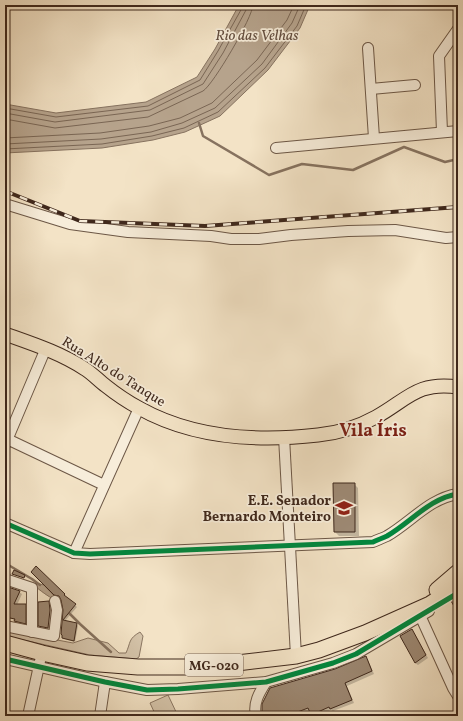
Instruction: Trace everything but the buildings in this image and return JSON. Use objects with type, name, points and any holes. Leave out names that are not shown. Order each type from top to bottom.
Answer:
[{"type":"highway","name":"MG-020","points":[[425,609],[427,598],[458,572]]},
{"type":"highway","name":"MG-020","points":[[5,643],[41,661],[138,667],[187,668],[296,656],[319,650],[365,634],[425,609],[458,586]]},
{"type":"main road","name":"Rua Alto do Tanque","points":[[5,334],[46,348],[85,369],[108,388],[139,408],[165,421],[193,430],[227,437],[284,437],[338,432],[363,424],[378,417],[403,398],[416,391],[431,387],[448,386],[458,388]]},
{"type":"street","points":[[442,132],[439,56],[458,29]]},
{"type":"street","points":[[368,48],[374,138]]},
{"type":"street","points":[[371,89],[415,85]]},
{"type":"street","points":[[276,148],[458,131]]},
{"type":"street","points":[[5,204],[70,224],[128,232],[211,236],[231,239],[259,239],[348,231],[395,230],[446,238],[458,237]]},
{"type":"street","points":[[46,348],[6,441],[104,484]]},
{"type":"street","points":[[74,553],[139,408]]},
{"type":"street","points":[[284,437],[296,656]]},
{"type":"street","points":[[5,523],[74,553],[90,554],[373,542],[387,536],[434,503],[458,494]]},
{"type":"street","points":[[5,579],[32,588],[32,632]]},
{"type":"street","points":[[5,659],[41,661],[105,682],[148,690],[266,682],[333,663],[356,654],[425,609],[458,593]]},
{"type":"street","points":[[5,626],[54,636],[57,610],[55,601]]},
{"type":"street","points":[[425,609],[456,691]]},
{"type":"street","points":[[28,716],[41,661]]},
{"type":"street","points":[[100,716],[105,682]]},
{"type":"street","points":[[256,716],[256,702],[259,692],[266,682]]},
{"type":"shaded area","points":[[5,630],[73,643],[88,638],[108,643],[119,653],[126,653],[130,641],[136,634],[140,632],[143,636],[139,657],[136,659],[90,655],[5,636]]},
{"type":"shaded area","points":[[168,695],[178,716],[156,716],[150,703]]},
{"type":"water","name":"Rio das Velhas","points":[[239,5],[310,5],[300,28],[268,70],[220,116],[185,132],[153,140],[102,148],[5,153],[5,104],[56,113],[146,102],[197,77],[215,49]]},
{"type":"water","points":[[36,583],[44,585],[56,598],[54,599],[41,591],[35,586]]},
{"type":"waterway","points":[[199,123],[203,136],[269,175],[302,164],[353,170],[404,147],[445,162],[458,159]]},
{"type":"waterway","points":[[5,563],[40,585]]},
{"type":"waterway","points":[[59,603],[111,652]]},
{"type":"railway","points":[[5,191],[80,221],[205,226],[458,207]]},
{"type":"cycle path","points":[[5,523],[74,553],[90,554],[373,542],[387,536],[438,500],[458,494]]},
{"type":"cycle path","points":[[5,659],[147,690],[266,682],[333,663],[356,654],[458,593]]},
{"type":"place","name":"E.E. Senador Bernardo Monteiro","points":[[344,508]]},
{"type":"district","name":"Vila Íris","points":[[373,430]]}]
